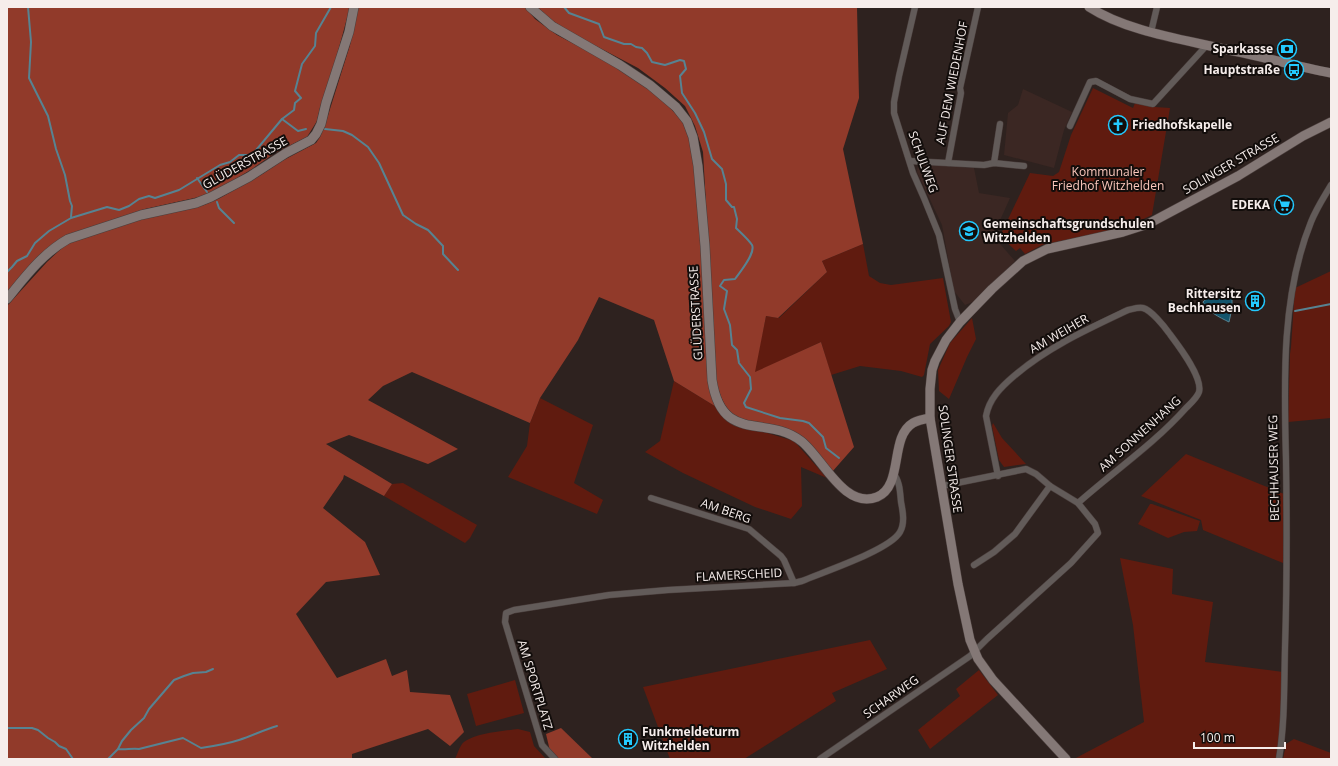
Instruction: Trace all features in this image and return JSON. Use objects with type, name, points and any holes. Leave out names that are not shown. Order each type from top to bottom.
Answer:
[{"type":"main road","name":"GLÜDERSTRASSE","points":[[7,299],[43,258],[58,245],[68,239],[141,215],[196,203],[211,197],[253,175],[313,138],[321,124],[326,103],[349,32],[354,7]]},
{"type":"main road","name":"GLÜDERSTRASSE","points":[[530,7],[552,26],[620,65],[650,85],[676,107],[687,121],[693,137],[698,166],[705,246],[712,380],[717,398],[723,410],[740,424],[783,432],[797,438],[808,447],[837,483],[853,495],[866,499],[877,497],[888,487],[902,438],[907,428],[912,424],[930,418]]},
{"type":"main road","points":[[1088,7],[1101,15],[1120,23],[1151,32],[1331,73]]},
{"type":"main road","name":"SOLINGER STRASSE","points":[[1066,759],[997,684],[984,668],[974,651],[964,616],[930,418],[930,389],[933,365],[946,340],[960,322],[1023,261],[1036,254],[1060,246],[1123,232],[1148,224],[1232,179],[1309,132],[1331,122]]},
{"type":"street","name":"SCHULWEG","points":[[915,7],[894,102],[894,113],[913,173],[939,235],[955,309],[960,322]]},
{"type":"street","name":"AUF DEM WIEDENHOF","points":[[948,163],[961,93],[960,88],[978,7]]},
{"type":"street","points":[[1151,32],[1157,7]]},
{"type":"street","points":[[1070,126],[1090,82],[1096,81],[1130,99],[1153,104],[1207,45]]},
{"type":"street","points":[[994,163],[1000,124]]},
{"type":"street","points":[[910,161],[984,165],[994,163],[1024,166]]},
{"type":"street","name":"BECHHAUSER WEG","points":[[1279,759],[1283,731],[1286,619],[1286,459],[1284,400],[1286,352],[1294,281],[1299,255],[1311,221],[1331,185]]},
{"type":"street","name":"AM WEIHER","points":[[998,476],[986,416],[987,408],[991,400],[1004,385],[1030,363],[1054,347],[1128,310],[1144,308],[1153,315]]},
{"type":"street","name":"AM SONNENHANG","points":[[1078,503],[1176,420],[1199,392],[1197,377],[1191,365],[1178,345],[1153,315]]},
{"type":"street","points":[[942,486],[998,476],[1026,469],[1036,474],[1050,486],[1078,503],[1095,524],[1098,533],[1071,563],[974,651]]},
{"type":"street","name":"FLAMERSCHEID","points":[[506,613],[514,610],[609,595],[794,583],[802,581],[834,569],[875,550],[898,536],[903,525],[903,518],[898,479],[893,473]]},
{"type":"street","points":[[974,565],[994,552],[1015,534],[1050,486]]},
{"type":"street","name":"AM BERG","points":[[651,498],[753,532],[781,556],[794,583]]},
{"type":"street","name":"AM SPORTPLATZ","points":[[506,613],[505,622],[542,745],[555,759]]},
{"type":"street","name":"SCHARWEG","points":[[820,759],[964,660],[974,651]]},
{"type":"shaded area","points":[[7,7],[350,7],[317,121],[307,137],[275,153],[219,189],[199,197],[145,209],[65,236],[7,293]]},
{"type":"shaded area","points":[[358,7],[525,7],[535,19],[557,35],[607,61],[652,91],[681,119],[688,134],[693,158],[718,408],[674,381],[654,320],[599,297],[578,340],[540,398],[530,423],[412,372],[383,386],[368,400],[458,449],[428,464],[349,435],[326,444],[392,484],[384,496],[344,475],[343,479],[323,508],[365,542],[380,575],[326,582],[296,614],[337,678],[386,659],[392,676],[407,670],[410,692],[450,695],[464,732],[450,746],[428,729],[352,754],[352,759],[7,759],[7,306],[47,262],[72,241],[145,218],[204,205],[220,198],[264,173],[280,162],[316,143],[325,125],[350,45]]},
{"type":"shaded area","points":[[537,7],[857,7],[859,98],[843,149],[863,244],[822,261],[827,272],[778,318],[766,316],[755,372],[821,342],[854,447],[832,472],[810,444],[740,419],[730,411],[724,403],[716,381],[703,152],[695,126],[685,106],[665,88],[638,68],[573,34],[550,19]]},
{"type":"shaded area","points":[[1023,89],[1072,112],[1064,130],[1054,168],[1004,155],[1008,113],[1018,105]]},
{"type":"shaded area","name":"Gemeinschaftsgrundschulen Witzhelden","points":[[918,165],[974,168],[979,193],[1010,198],[993,236],[1015,261],[975,301],[965,305],[954,291],[942,225],[917,172]]},
{"type":"shaded area","points":[[561,728],[593,759],[558,759],[550,751],[546,734]]},
{"type":"green space","name":"Kommunaler Friedhof Witzhelden","points":[[1093,88],[1133,108],[1135,103],[1170,108],[1152,215],[1133,224],[1108,231],[1042,245],[1025,254],[1020,248],[1016,251],[1000,236],[1030,173],[1053,176],[1059,172],[1071,135]]},
{"type":"green space","points":[[863,244],[869,276],[880,283],[891,285],[943,278],[951,322],[949,326],[930,344],[924,375],[922,377],[901,371],[860,366],[831,375],[821,342],[754,373],[766,316],[779,318],[827,272],[822,261]]},
{"type":"green space","points":[[1331,271],[1331,418],[1288,422],[1290,354],[1295,288]]},
{"type":"green space","points":[[972,318],[976,339],[949,399],[939,391],[938,370],[950,343]]},
{"type":"green space","points":[[674,381],[718,408],[764,432],[794,441],[827,478],[801,467],[802,506],[791,519],[755,507],[683,473],[645,452],[660,441]]},
{"type":"green space","points":[[540,398],[593,425],[574,483],[603,500],[597,514],[508,477],[527,446],[530,423]]},
{"type":"green space","points":[[993,423],[1002,438],[1026,464],[1004,467],[999,460],[992,426]]},
{"type":"green space","points":[[1186,454],[1284,494],[1283,563],[1203,530],[1201,520],[1141,496]]},
{"type":"green space","points":[[403,483],[477,525],[470,538],[465,543],[384,496],[392,484]]},
{"type":"green space","points":[[1150,504],[1200,521],[1197,531],[1184,532],[1168,538],[1138,524]]},
{"type":"green space","points":[[1120,558],[1173,569],[1172,594],[1213,602],[1205,662],[1283,672],[1280,736],[1276,759],[1074,759],[1144,722],[1133,625]]},
{"type":"green space","points":[[870,640],[887,669],[832,693],[836,701],[744,759],[670,759],[643,687]]},
{"type":"green space","points":[[979,670],[998,695],[930,749],[918,730],[960,696],[956,689]]},
{"type":"green space","points":[[515,680],[524,713],[476,726],[467,694]]},
{"type":"green space","points":[[518,729],[530,732],[534,746],[546,759],[455,759],[462,744],[473,737],[488,733]]},
{"type":"green space","points":[[1294,739],[1331,753],[1331,759],[1283,759],[1286,744]]},
{"type":"water","points":[[1222,295],[1232,298],[1232,308],[1229,322],[1211,311],[1203,302],[1214,296]]},
{"type":"waterway","points":[[28,7],[31,42],[29,78],[48,116],[56,149],[65,175],[72,206],[71,217]]},
{"type":"waterway","points":[[7,272],[17,261],[27,256],[35,243],[49,231],[71,218],[107,207],[119,210],[129,206],[139,199],[149,196],[155,198],[179,190],[220,165],[230,162],[239,155],[252,155],[282,119],[294,110],[295,103],[301,98],[295,91],[302,64],[315,46],[316,33],[331,7]]},
{"type":"waterway","points":[[564,7],[569,13],[599,24],[604,37],[642,48],[652,62],[665,65],[680,60],[684,61],[686,69],[680,76],[682,93],[695,113],[704,132],[712,159],[722,169],[726,184],[726,200],[732,207],[734,207],[737,219],[736,228],[753,248],[750,257],[735,279],[724,280],[720,286],[727,291],[724,309],[730,325],[732,345],[737,350],[739,363],[750,377],[751,389],[744,403],[746,407],[780,418],[809,423],[823,437],[826,448],[839,458]]},
{"type":"waterway","points":[[282,119],[298,131],[306,129]]},
{"type":"waterway","points":[[325,129],[343,131],[352,135],[368,147],[379,163],[403,215],[428,230],[443,246],[443,254],[458,270]]},
{"type":"waterway","points":[[197,178],[207,192]]},
{"type":"waterway","points":[[217,202],[219,208],[234,223]]},
{"type":"waterway","points":[[1295,311],[1331,304]]},
{"type":"waterway","points":[[118,749],[122,741],[144,718],[149,709],[174,680],[193,673],[206,672],[213,669]]},
{"type":"waterway","points":[[108,759],[118,749],[139,749],[183,738],[201,748],[234,741],[277,726]]},
{"type":"waterway","points":[[7,728],[32,728],[38,730],[59,746],[66,749],[73,759]]},
{"type":"place","name":"Sparkasse","points":[[1287,49]]},
{"type":"place","name":"Hauptstraße","points":[[1294,70]]},
{"type":"place","name":"Friedhofskapelle","points":[[1118,125]]},
{"type":"place","name":"EDEKA","points":[[1284,205]]},
{"type":"place","name":"Gemeinschaftsgrundschulen Witzhelden","points":[[969,231]]},
{"type":"place","name":"Rittersitz Bechhausen","points":[[1255,301]]},
{"type":"place","name":"Funkmeldeturm Witzhelden","points":[[628,739]]}]
